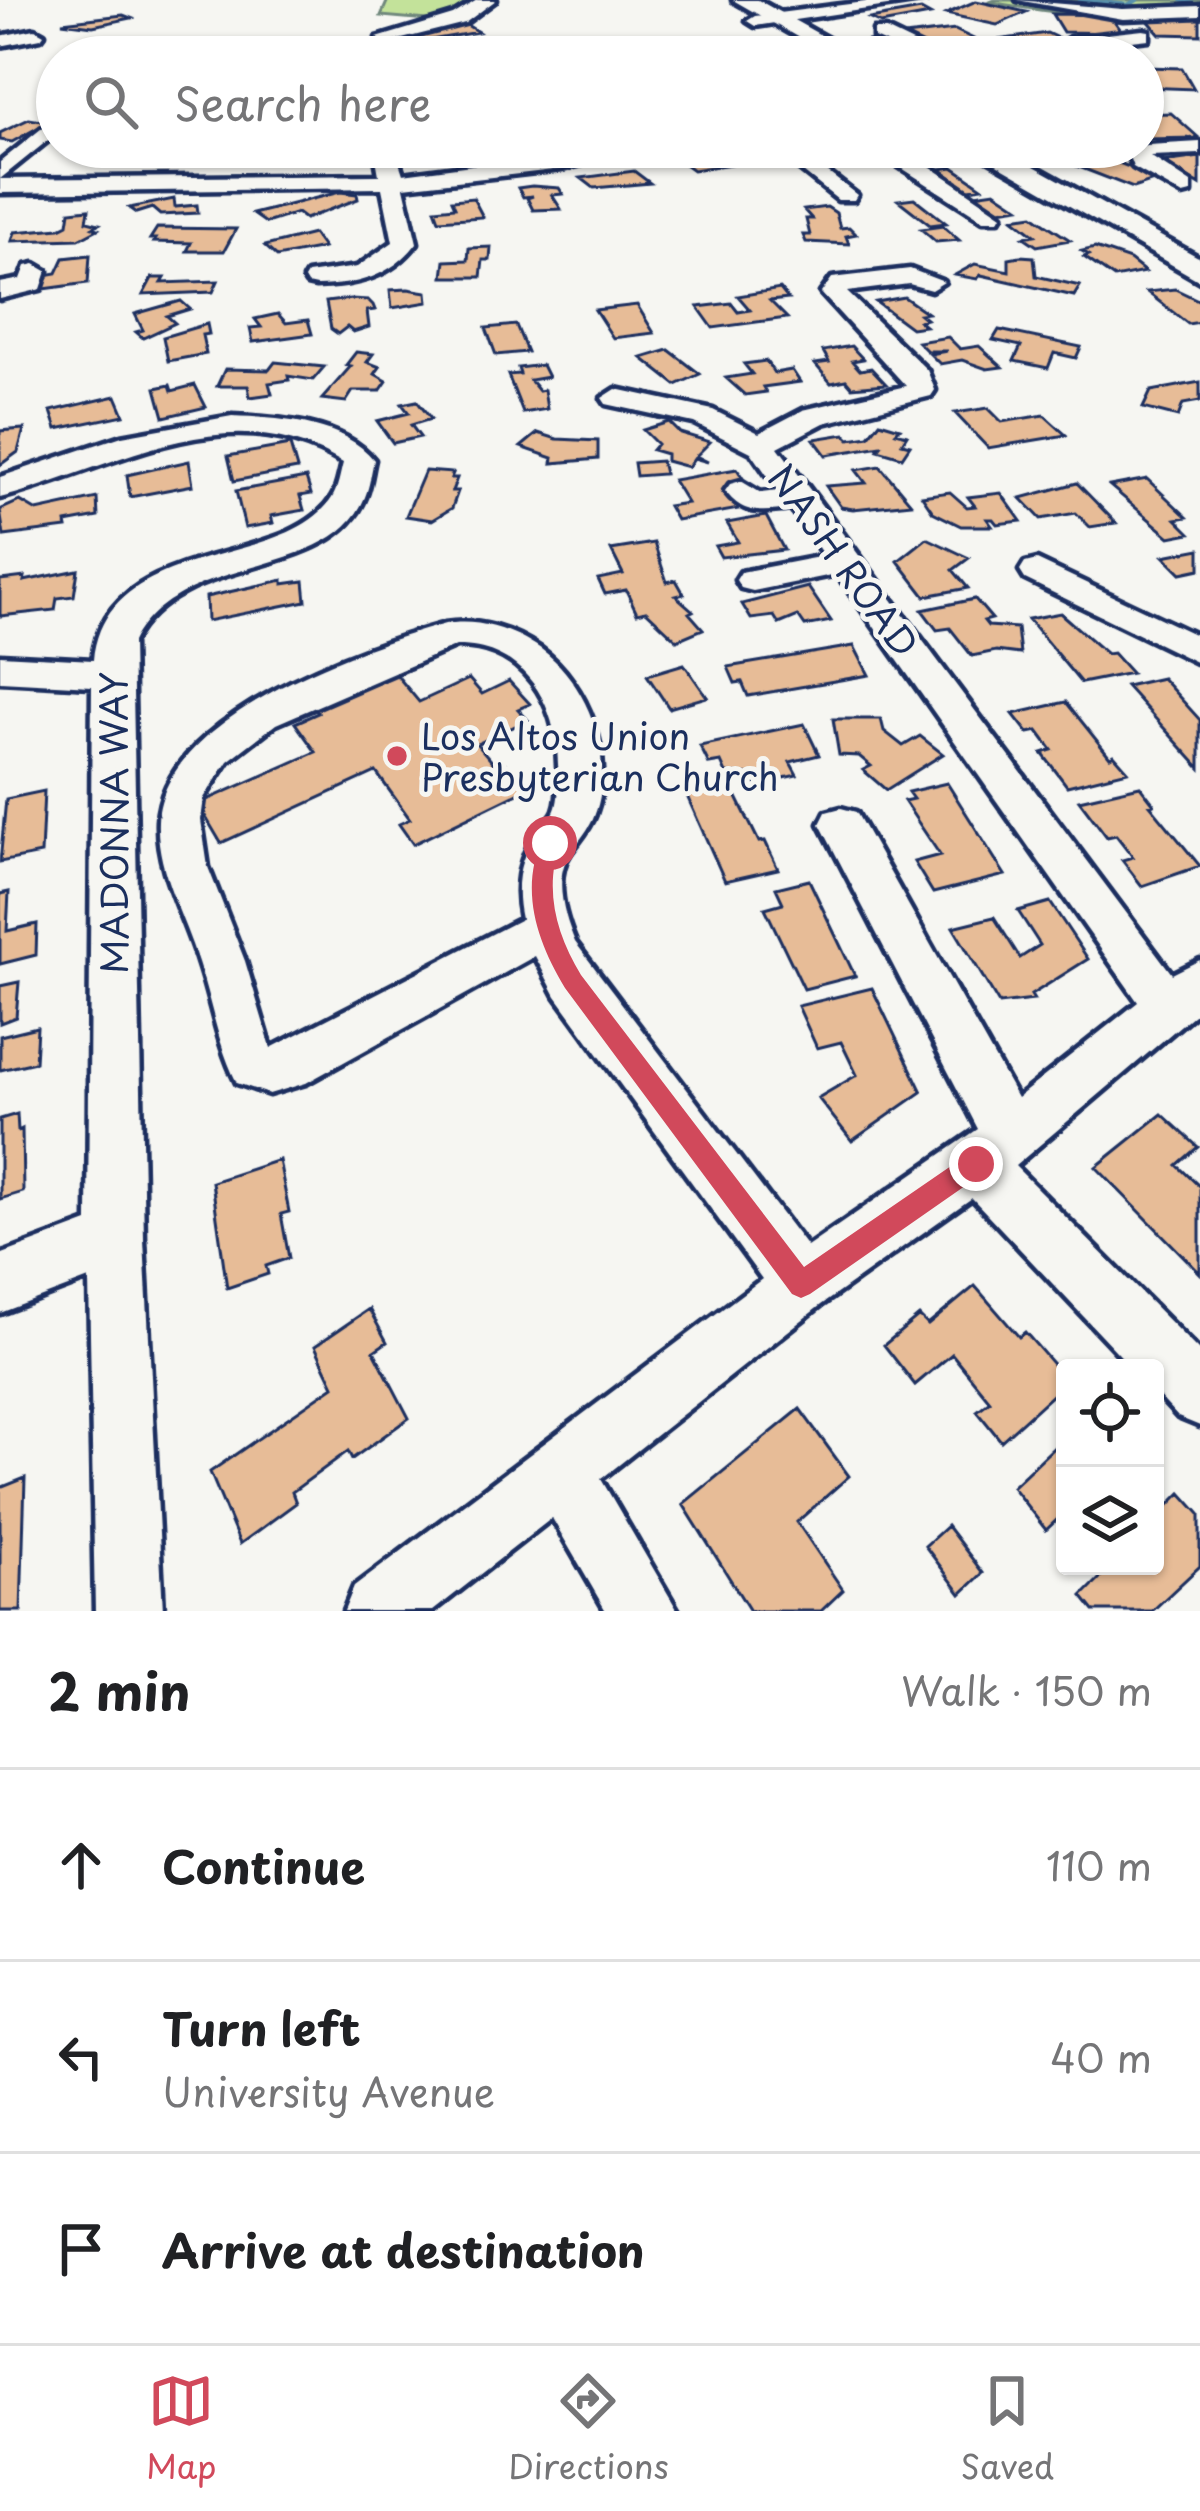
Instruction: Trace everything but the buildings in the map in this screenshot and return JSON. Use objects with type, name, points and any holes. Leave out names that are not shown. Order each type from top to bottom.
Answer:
[{"type":"main road","points":[[743,8],[788,36]]},
{"type":"main road","points":[[743,8],[804,36]]},
{"type":"main road","points":[[1017,168],[1200,271]]},
{"type":"main road","points":[[1047,168],[1200,253]]},
{"type":"street","points":[[394,36],[459,20],[488,0]]},
{"type":"street","points":[[743,8],[919,0]]},
{"type":"street","points":[[1025,0],[1124,14],[1200,10]]},
{"type":"street","points":[[1042,22],[1041,14],[1051,5]]},
{"type":"street","points":[[1094,36],[1144,34],[1124,14]]},
{"type":"street","points":[[0,41],[35,34]]},
{"type":"street","points":[[880,34],[885,36]]},
{"type":"street","points":[[0,173],[36,141]]},
{"type":"street","points":[[1164,148],[1200,148]]},
{"type":"street","points":[[316,279],[374,271],[394,258],[405,243],[388,168]]},
{"type":"street","points":[[0,186],[391,181],[538,168]]},
{"type":"street","points":[[810,168],[846,195]]},
{"type":"street","points":[[920,168],[991,215]]},
{"type":"street","points":[[1149,168],[1183,188]]},
{"type":"street","points":[[0,291],[32,284],[35,272]]},
{"type":"street","name":"NASH ROAD","points":[[931,282],[884,277],[841,283],[834,293],[917,376],[921,390],[796,422],[773,433],[761,446],[845,562],[1184,993]]},
{"type":"street","points":[[616,398],[703,416],[761,446]]},
{"type":"street","name":"MADONNA WAY","points":[[0,488],[92,449],[257,423],[294,425],[336,439],[359,460],[358,482],[349,502],[328,524],[267,551],[182,574],[141,598],[115,638],[111,674],[116,1240],[130,1611]]},
{"type":"street","points":[[741,490],[753,503],[800,498]]},
{"type":"street","points":[[753,580],[845,562]]},
{"type":"street","points":[[1037,571],[1200,652]]},
{"type":"street","points":[[545,928],[288,1067],[268,1071],[255,1067],[235,1032],[229,984],[193,887],[181,827],[184,797],[226,740],[270,707],[458,634],[506,644],[548,675],[571,710],[579,766],[576,814],[550,843],[541,871],[545,928],[573,982],[801,1285]]},
{"type":"street","points":[[0,668],[111,674]]},
{"type":"street","points":[[841,824],[993,1150],[1200,1395]]},
{"type":"street","points":[[378,1611],[801,1285],[993,1150],[1184,993]]},
{"type":"street","points":[[0,1284],[116,1240]]},
{"type":"street","points":[[560,1472],[644,1611]]},
{"type":"green space","points":[[388,0],[477,0],[439,21],[381,16]]},
{"type":"green space","points":[[1200,0],[1200,19],[1122,4],[1123,10],[1073,13],[990,2]]},
{"type":"waterway","points":[[1080,0],[1128,5],[1137,0]]},
{"type":"waterway","points":[[1182,0],[1200,6]]},
{"type":"place","name":"Los Altos Union Presbyterian Church","points":[[397,756]]},
{"type":"route","points":[[550,843],[541,871],[548,940],[573,982],[801,1285],[976,1164]]}]
